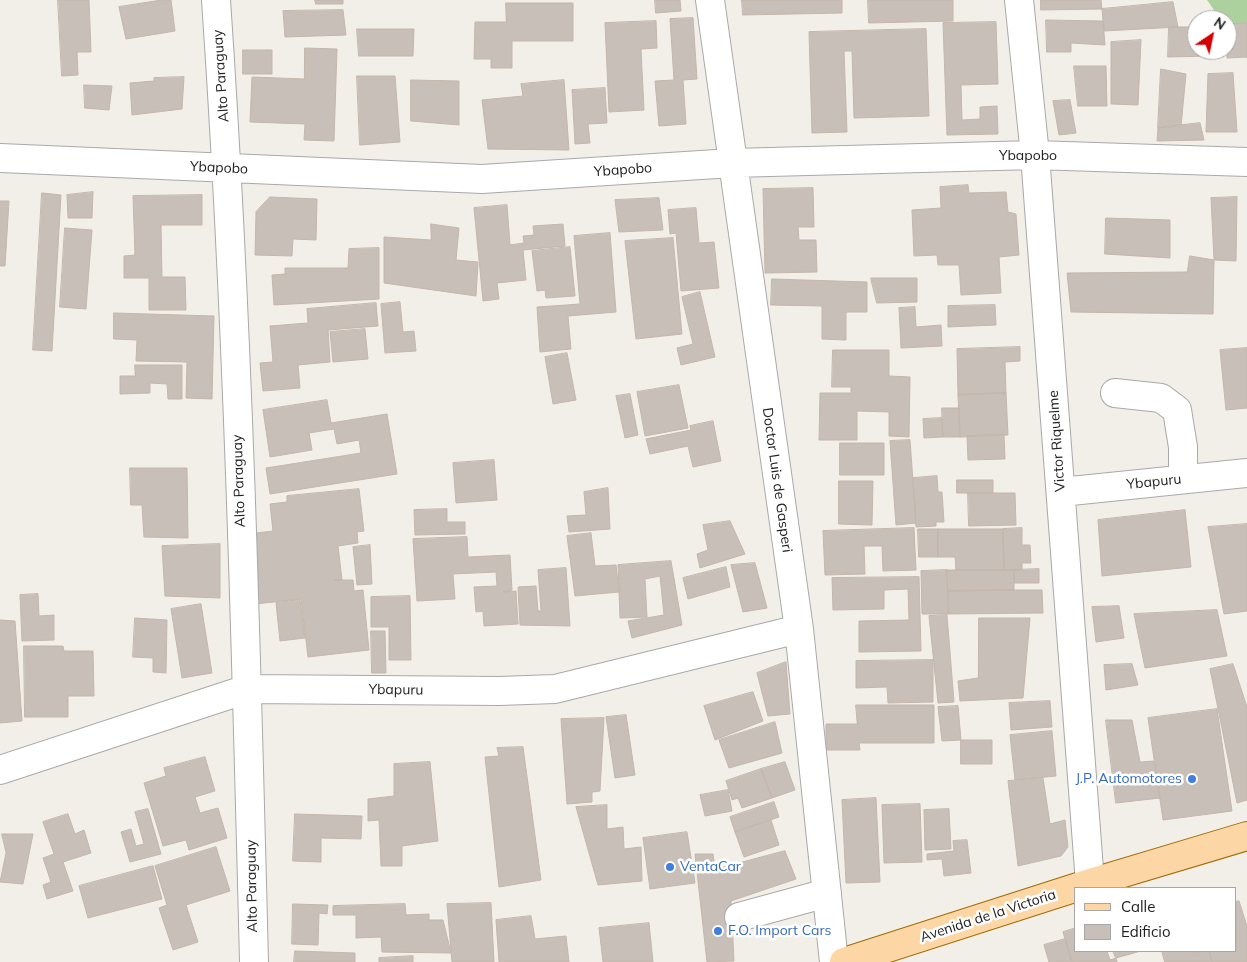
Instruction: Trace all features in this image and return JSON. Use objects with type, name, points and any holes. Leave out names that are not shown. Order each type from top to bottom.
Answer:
[{"type":"main road","name":"Avenida de la Victoria","points":[[1079,887],[1247,836]]},
{"type":"main road","name":"Avenida de la Victoria","points":[[844,962],[885,956],[1074,889]]},
{"type":"street","name":"Alto Paraguay","points":[[216,0],[228,168],[247,689],[254,962]]},
{"type":"street","name":"Doctor Luis de Gasperi","points":[[710,0],[799,629],[834,962]]},
{"type":"street","name":"Victor Riquelme","points":[[1019,0],[1035,155],[1090,883]]},
{"type":"street","name":"Ybapobo","points":[[0,158],[482,179],[732,163],[1035,155],[1247,162]]},
{"type":"street","points":[[1115,393],[1161,398],[1177,410],[1183,447],[1183,479]]},
{"type":"street","name":"Ybapuru","points":[[1061,492],[1247,473]]},
{"type":"street","name":"Ybapuru","points":[[0,770],[247,689],[499,691],[555,689],[799,629]]},
{"type":"street","points":[[739,916],[827,893]]},
{"type":"green space","points":[[1207,0],[1247,0],[1247,59],[1237,44],[1237,10],[1214,10]]},
{"type":"building","points":[[58,0],[89,0],[91,52],[77,52],[78,75],[62,76]]},
{"type":"building","points":[[171,0],[175,31],[126,39],[119,7]]},
{"type":"building","points":[[315,0],[343,0],[343,4],[316,4]]},
{"type":"building","points":[[655,0],[680,0],[681,11],[656,13]]},
{"type":"building","points":[[742,0],[842,0],[842,13],[743,15]]},
{"type":"building","points":[[868,0],[953,0],[953,21],[869,23]]},
{"type":"building","points":[[1041,0],[1101,0],[1102,9],[1041,10]]},
{"type":"building","points":[[1173,2],[1178,27],[1104,31],[1102,9]]},
{"type":"building","points":[[506,3],[573,3],[573,41],[512,41],[512,68],[491,68],[491,59],[474,59],[475,22],[506,22]]},
{"type":"building","points":[[343,10],[346,35],[285,37],[283,11]]},
{"type":"building","points":[[693,18],[697,79],[683,80],[686,124],[659,126],[655,81],[674,80],[670,19]]},
{"type":"building","points":[[1046,20],[1103,21],[1105,45],[1071,43],[1071,52],[1047,52]]},
{"type":"building","points":[[656,21],[657,48],[641,49],[644,110],[609,112],[605,23]]},
{"type":"building","points":[[996,22],[998,84],[961,85],[962,120],[980,119],[980,107],[997,106],[998,134],[947,135],[943,23]]},
{"type":"building","points":[[1247,23],[1247,57],[1237,58],[1237,24]]},
{"type":"building","points":[[1169,27],[1187,27],[1187,57],[1168,57]]},
{"type":"building","points":[[357,29],[414,29],[413,56],[359,56]]},
{"type":"building","points":[[926,29],[929,116],[854,118],[852,51],[844,51],[847,132],[812,133],[809,32]]},
{"type":"building","points":[[1141,40],[1138,105],[1111,104],[1111,42]]},
{"type":"building","points":[[305,48],[337,49],[334,141],[304,140],[305,124],[250,122],[252,77],[304,79]]},
{"type":"building","points":[[243,50],[272,50],[272,74],[243,74]]},
{"type":"building","points":[[1074,66],[1106,66],[1107,106],[1078,106]]},
{"type":"building","points":[[1161,69],[1186,74],[1181,126],[1158,128]]},
{"type":"building","points":[[1233,73],[1237,132],[1206,132],[1208,74]]},
{"type":"building","points":[[357,76],[395,76],[400,142],[360,145]]},
{"type":"building","points":[[184,77],[182,109],[132,115],[130,83],[154,81],[154,78]]},
{"type":"building","points":[[411,80],[459,81],[459,125],[411,121]]},
{"type":"building","points":[[564,80],[569,150],[488,149],[482,100],[523,96],[521,84]]},
{"type":"building","points":[[84,85],[112,86],[109,110],[85,108]]},
{"type":"building","points":[[605,88],[607,123],[588,124],[590,143],[575,144],[572,90]]},
{"type":"building","points":[[1070,100],[1076,133],[1059,135],[1053,101]]},
{"type":"building","points":[[1200,123],[1204,140],[1157,141],[1158,128]]},
{"type":"building","points":[[968,185],[969,193],[1006,192],[1008,212],[1016,214],[1019,255],[999,257],[1001,293],[961,295],[959,265],[938,265],[937,255],[914,256],[912,210],[941,208],[940,187]]},
{"type":"building","points":[[813,188],[814,227],[798,227],[799,240],[816,240],[817,272],[765,273],[763,189]]},
{"type":"building","points":[[93,192],[92,218],[68,218],[67,195]]},
{"type":"building","points":[[42,193],[61,195],[52,351],[33,350]]},
{"type":"building","points":[[202,195],[202,225],[161,225],[162,277],[185,277],[186,310],[149,310],[149,278],[124,278],[124,256],[135,255],[133,196]]},
{"type":"building","points":[[270,197],[317,199],[316,240],[293,239],[292,256],[255,255],[256,212]]},
{"type":"building","points":[[1237,197],[1236,261],[1214,260],[1211,198]]},
{"type":"building","points":[[659,198],[663,230],[619,232],[615,200]]},
{"type":"building","points":[[0,201],[9,201],[5,266],[0,266]]},
{"type":"building","points":[[507,205],[510,245],[524,243],[523,236],[534,235],[533,226],[563,224],[565,246],[523,250],[526,280],[497,283],[499,299],[483,301],[474,208]]},
{"type":"building","points":[[696,208],[699,243],[714,242],[719,288],[681,291],[676,233],[670,234],[668,210]]},
{"type":"building","points":[[1106,218],[1170,220],[1170,258],[1105,254]]},
{"type":"building","points":[[431,224],[459,228],[456,260],[478,262],[476,296],[384,283],[384,237],[431,240]]},
{"type":"building","points":[[65,228],[92,230],[86,309],[60,307]]},
{"type":"building","points":[[610,233],[616,312],[568,316],[571,349],[540,352],[537,307],[580,304],[574,236]]},
{"type":"building","points":[[673,238],[682,334],[636,339],[625,241]]},
{"type":"building","points":[[570,247],[575,296],[546,298],[545,290],[537,291],[532,251]]},
{"type":"building","points":[[379,248],[379,299],[274,305],[272,275],[285,274],[285,268],[348,268],[349,249]]},
{"type":"building","points":[[1190,256],[1214,260],[1213,314],[1071,312],[1067,273],[1187,272]]},
{"type":"building","points":[[871,278],[917,278],[917,302],[877,303]]},
{"type":"building","points":[[772,279],[867,282],[867,312],[846,312],[846,340],[822,339],[822,306],[771,305]]},
{"type":"building","points":[[700,292],[715,357],[681,365],[677,348],[693,344],[682,297]]},
{"type":"building","points":[[400,302],[403,332],[414,331],[416,351],[385,353],[381,304]]},
{"type":"building","points":[[376,303],[378,326],[328,330],[330,362],[298,365],[300,388],[263,391],[260,363],[273,362],[270,326],[308,323],[307,309]]},
{"type":"building","points":[[995,305],[996,325],[948,327],[948,306]]},
{"type":"building","points":[[915,307],[916,327],[941,325],[942,346],[901,348],[899,308]]},
{"type":"building","points":[[114,313],[214,316],[212,399],[186,398],[187,362],[136,361],[137,340],[114,339]]},
{"type":"building","points":[[365,329],[368,359],[333,362],[330,332]]},
{"type":"building","points":[[1020,347],[1020,361],[1005,362],[1006,393],[958,395],[957,349]]},
{"type":"building","points":[[1247,348],[1247,408],[1226,410],[1220,350]]},
{"type":"building","points":[[833,350],[889,350],[889,376],[910,377],[909,437],[889,436],[889,412],[857,411],[857,440],[819,440],[820,393],[851,393],[851,387],[832,387]]},
{"type":"building","points":[[567,353],[576,400],[553,404],[545,357]]},
{"type":"building","points":[[135,365],[182,365],[182,399],[168,399],[167,384],[150,383],[150,393],[120,394],[120,376],[135,376]]},
{"type":"building","points":[[679,385],[688,428],[645,436],[637,392]]},
{"type":"building","points":[[1006,393],[1008,435],[960,437],[958,395]]},
{"type":"building","points":[[630,394],[638,435],[625,438],[616,396]]},
{"type":"building","points":[[327,400],[331,423],[387,414],[397,474],[270,494],[266,468],[361,453],[359,440],[337,444],[334,429],[309,433],[312,450],[270,457],[263,410]]},
{"type":"building","points":[[942,408],[959,408],[960,437],[943,437]]},
{"type":"building","points":[[942,418],[943,437],[924,438],[923,419]]},
{"type":"building","points":[[713,421],[721,461],[693,467],[688,446],[650,454],[646,439],[691,430],[690,426]]},
{"type":"building","points":[[1004,435],[1005,459],[968,460],[967,436]]},
{"type":"building","points":[[910,440],[916,523],[896,525],[890,441]]},
{"type":"building","points":[[840,443],[884,443],[884,475],[840,475]]},
{"type":"building","points":[[494,460],[497,500],[456,503],[453,463]]},
{"type":"building","points":[[130,468],[187,468],[188,538],[144,537],[142,505],[131,505]]},
{"type":"building","points":[[937,476],[938,492],[942,492],[944,522],[936,522],[936,526],[916,527],[913,478]]},
{"type":"building","points":[[957,480],[993,480],[993,493],[957,493]]},
{"type":"building","points":[[839,481],[873,481],[872,525],[839,524]]},
{"type":"building","points":[[608,488],[610,529],[569,532],[567,516],[586,515],[584,492]]},
{"type":"building","points":[[359,489],[364,531],[357,532],[358,543],[338,546],[342,580],[353,580],[354,591],[363,590],[369,650],[308,657],[301,599],[255,604],[247,534],[273,531],[270,504],[287,502],[287,496]]},
{"type":"building","points":[[968,493],[1015,493],[1016,525],[969,526]]},
{"type":"building","points":[[447,509],[447,522],[465,522],[465,534],[415,535],[414,510]]},
{"type":"building","points":[[1185,510],[1191,567],[1102,576],[1098,520]]},
{"type":"building","points":[[730,521],[745,554],[700,568],[697,554],[708,550],[703,525]]},
{"type":"building","points":[[1247,524],[1247,611],[1224,614],[1208,527]]},
{"type":"building","points":[[914,528],[916,570],[883,571],[882,546],[864,546],[865,574],[825,575],[823,531]]},
{"type":"building","points":[[1022,528],[1022,545],[1030,545],[1031,563],[1022,563],[1022,570],[1004,570],[1003,529]]},
{"type":"building","points":[[918,529],[938,529],[938,557],[919,557]]},
{"type":"building","points":[[938,529],[1003,529],[1004,570],[956,570],[955,557],[938,557]]},
{"type":"building","points":[[591,533],[595,566],[616,565],[619,592],[575,596],[567,536]]},
{"type":"building","points":[[467,537],[468,557],[510,555],[512,590],[503,592],[516,591],[518,624],[484,626],[483,611],[476,612],[474,587],[497,586],[496,572],[453,574],[455,599],[417,601],[413,539]]},
{"type":"building","points":[[220,544],[220,598],[165,596],[162,546]]},
{"type":"building","points":[[370,545],[372,584],[357,585],[353,547]]},
{"type":"building","points":[[671,561],[682,625],[632,638],[628,621],[664,615],[660,576],[645,579],[647,617],[620,618],[618,565]]},
{"type":"building","points":[[755,563],[767,608],[743,612],[731,565]]},
{"type":"building","points":[[726,567],[730,587],[688,599],[683,578]]},
{"type":"building","points":[[566,568],[570,626],[520,625],[518,587],[536,586],[538,611],[541,611],[538,570]]},
{"type":"building","points":[[1039,569],[1039,583],[1014,583],[1014,570]]},
{"type":"building","points":[[947,570],[948,614],[922,614],[921,571]]},
{"type":"building","points":[[947,570],[1014,570],[1014,590],[948,591]]},
{"type":"building","points":[[919,577],[921,651],[859,652],[859,621],[909,620],[908,589],[884,590],[884,609],[833,610],[832,578]]},
{"type":"building","points":[[1042,590],[1043,613],[948,614],[948,591]]},
{"type":"building","points":[[38,594],[39,616],[54,615],[54,640],[22,641],[20,595]]},
{"type":"building","points":[[410,596],[411,660],[389,660],[389,627],[371,627],[371,597]]},
{"type":"building","points":[[300,600],[305,638],[280,641],[276,603]]},
{"type":"building","points":[[201,604],[212,673],[182,678],[171,609]]},
{"type":"building","points":[[1119,606],[1124,638],[1096,642],[1092,607]]},
{"type":"building","points":[[1217,610],[1227,656],[1145,668],[1134,614]]},
{"type":"building","points":[[947,615],[954,702],[938,703],[929,616]]},
{"type":"building","points":[[135,618],[167,620],[166,673],[153,672],[153,658],[133,657]]},
{"type":"building","points":[[979,618],[1030,618],[1023,698],[960,701],[958,681],[978,678]]},
{"type":"building","points":[[0,620],[15,621],[22,721],[0,723]]},
{"type":"building","points":[[371,631],[385,631],[386,673],[372,673]]},
{"type":"building","points":[[24,646],[63,646],[64,651],[93,651],[94,696],[68,696],[68,717],[25,717]]},
{"type":"building","points":[[933,660],[933,702],[888,703],[887,687],[856,688],[856,661]]},
{"type":"building","points":[[786,662],[790,714],[768,716],[757,673]]},
{"type":"building","points":[[1132,664],[1138,685],[1106,690],[1104,665]]},
{"type":"building","points":[[1233,664],[1247,707],[1247,800],[1237,803],[1210,669]]},
{"type":"building","points":[[753,692],[763,721],[715,740],[704,706]]},
{"type":"building","points":[[1050,701],[1052,727],[1011,730],[1009,703]]},
{"type":"building","points":[[856,705],[934,705],[934,743],[859,743],[860,750],[826,750],[826,724],[857,724]]},
{"type":"building","points":[[958,706],[961,740],[942,741],[938,707]]},
{"type":"building","name":"J.P. Automotores","points":[[1217,709],[1232,811],[1163,820],[1148,718]]},
{"type":"building","points":[[626,715],[635,775],[615,778],[606,717]]},
{"type":"building","points":[[604,718],[600,791],[592,792],[592,802],[567,804],[561,719]]},
{"type":"building","points":[[1106,720],[1132,720],[1140,762],[1155,761],[1160,798],[1116,803]]},
{"type":"building","points":[[775,722],[782,753],[729,768],[719,740]]},
{"type":"building","points":[[1052,731],[1056,776],[1015,780],[1010,735]]},
{"type":"building","points":[[961,740],[992,740],[992,764],[961,764]]},
{"type":"building","points":[[523,747],[541,880],[499,887],[485,757],[499,756],[497,748]]},
{"type":"building","points":[[205,757],[215,791],[195,797],[200,813],[218,808],[227,838],[189,850],[186,840],[163,846],[144,783],[166,776],[164,768]]},
{"type":"building","points":[[430,762],[438,841],[402,846],[402,866],[381,866],[379,820],[368,821],[368,799],[394,796],[394,764]]},
{"type":"building","points":[[785,762],[795,790],[772,798],[761,769]]},
{"type":"building","points":[[761,769],[772,798],[742,808],[738,798],[732,800],[726,781]]},
{"type":"building","points":[[1043,778],[1050,824],[1065,820],[1068,847],[1061,856],[1018,866],[1008,781]]},
{"type":"building","points":[[728,790],[732,811],[705,816],[700,795]]},
{"type":"building","points":[[876,798],[880,882],[846,883],[842,800]]},
{"type":"building","points":[[774,802],[779,817],[735,832],[730,817]]},
{"type":"building","points":[[920,804],[922,862],[884,863],[882,805]]},
{"type":"building","points":[[607,805],[607,829],[623,827],[624,849],[641,847],[642,881],[598,885],[576,807]]},
{"type":"building","points":[[148,809],[161,854],[130,862],[121,832],[131,829],[136,846],[144,844],[135,812]]},
{"type":"building","points":[[949,809],[951,849],[925,850],[924,810]]},
{"type":"building","points":[[68,814],[75,834],[84,830],[91,853],[63,862],[73,891],[47,899],[43,885],[51,882],[43,858],[54,854],[43,822]]},
{"type":"building","points":[[295,814],[362,816],[361,839],[321,838],[321,862],[293,861]]},
{"type":"building","points":[[771,820],[779,845],[744,857],[735,832]]},
{"type":"building","name":"VentaCar","points":[[687,832],[695,883],[650,889],[643,838]]},
{"type":"building","points":[[2,834],[33,834],[23,884],[0,882],[6,853]]},
{"type":"building","points":[[967,840],[971,873],[944,876],[942,859],[927,860],[927,854],[954,851],[953,841]]},
{"type":"building","points":[[216,847],[230,891],[186,905],[198,942],[173,950],[159,908],[167,905],[155,866]]},
{"type":"building","name":"F.O. Import Cars","points":[[785,851],[796,879],[731,901],[734,961],[707,962],[695,854],[713,854],[715,869]]},
{"type":"building","points":[[153,866],[162,899],[88,918],[79,886]]},
{"type":"building","points":[[1239,901],[1247,926],[1247,962],[1212,962],[1209,952],[1237,952],[1237,902]]},
{"type":"building","points":[[491,903],[494,962],[452,962],[447,904]]},
{"type":"building","points":[[293,904],[328,905],[327,914],[319,913],[318,945],[292,944]]},
{"type":"building","points":[[405,904],[406,915],[429,914],[429,920],[443,920],[451,953],[382,952],[381,937],[356,938],[356,915],[333,915],[333,906]]},
{"type":"building","points":[[531,916],[535,939],[566,936],[569,962],[499,962],[496,920]]},
{"type":"building","points":[[649,923],[653,962],[603,962],[599,928]]},
{"type":"building","points":[[1074,929],[1074,952],[1107,952],[1110,960],[1116,958],[1117,962],[1072,962],[1063,932]]},
{"type":"building","points":[[1065,939],[1072,962],[1049,962],[1044,945]]},
{"type":"building","points":[[295,951],[355,953],[355,962],[294,962]]},
{"type":"building","points":[[1113,952],[1137,952],[1116,958]]},
{"type":"building","points":[[1162,952],[1209,952],[1212,962],[1165,962]]},
{"type":"building","points":[[413,956],[413,962],[379,962],[379,958]]},
{"type":"place","name":"J.P. Automotores","points":[[1192,779]]},
{"type":"place","name":"VentaCar","points":[[670,867]]},
{"type":"place","name":"F.O. Import Cars","points":[[718,931]]}]
